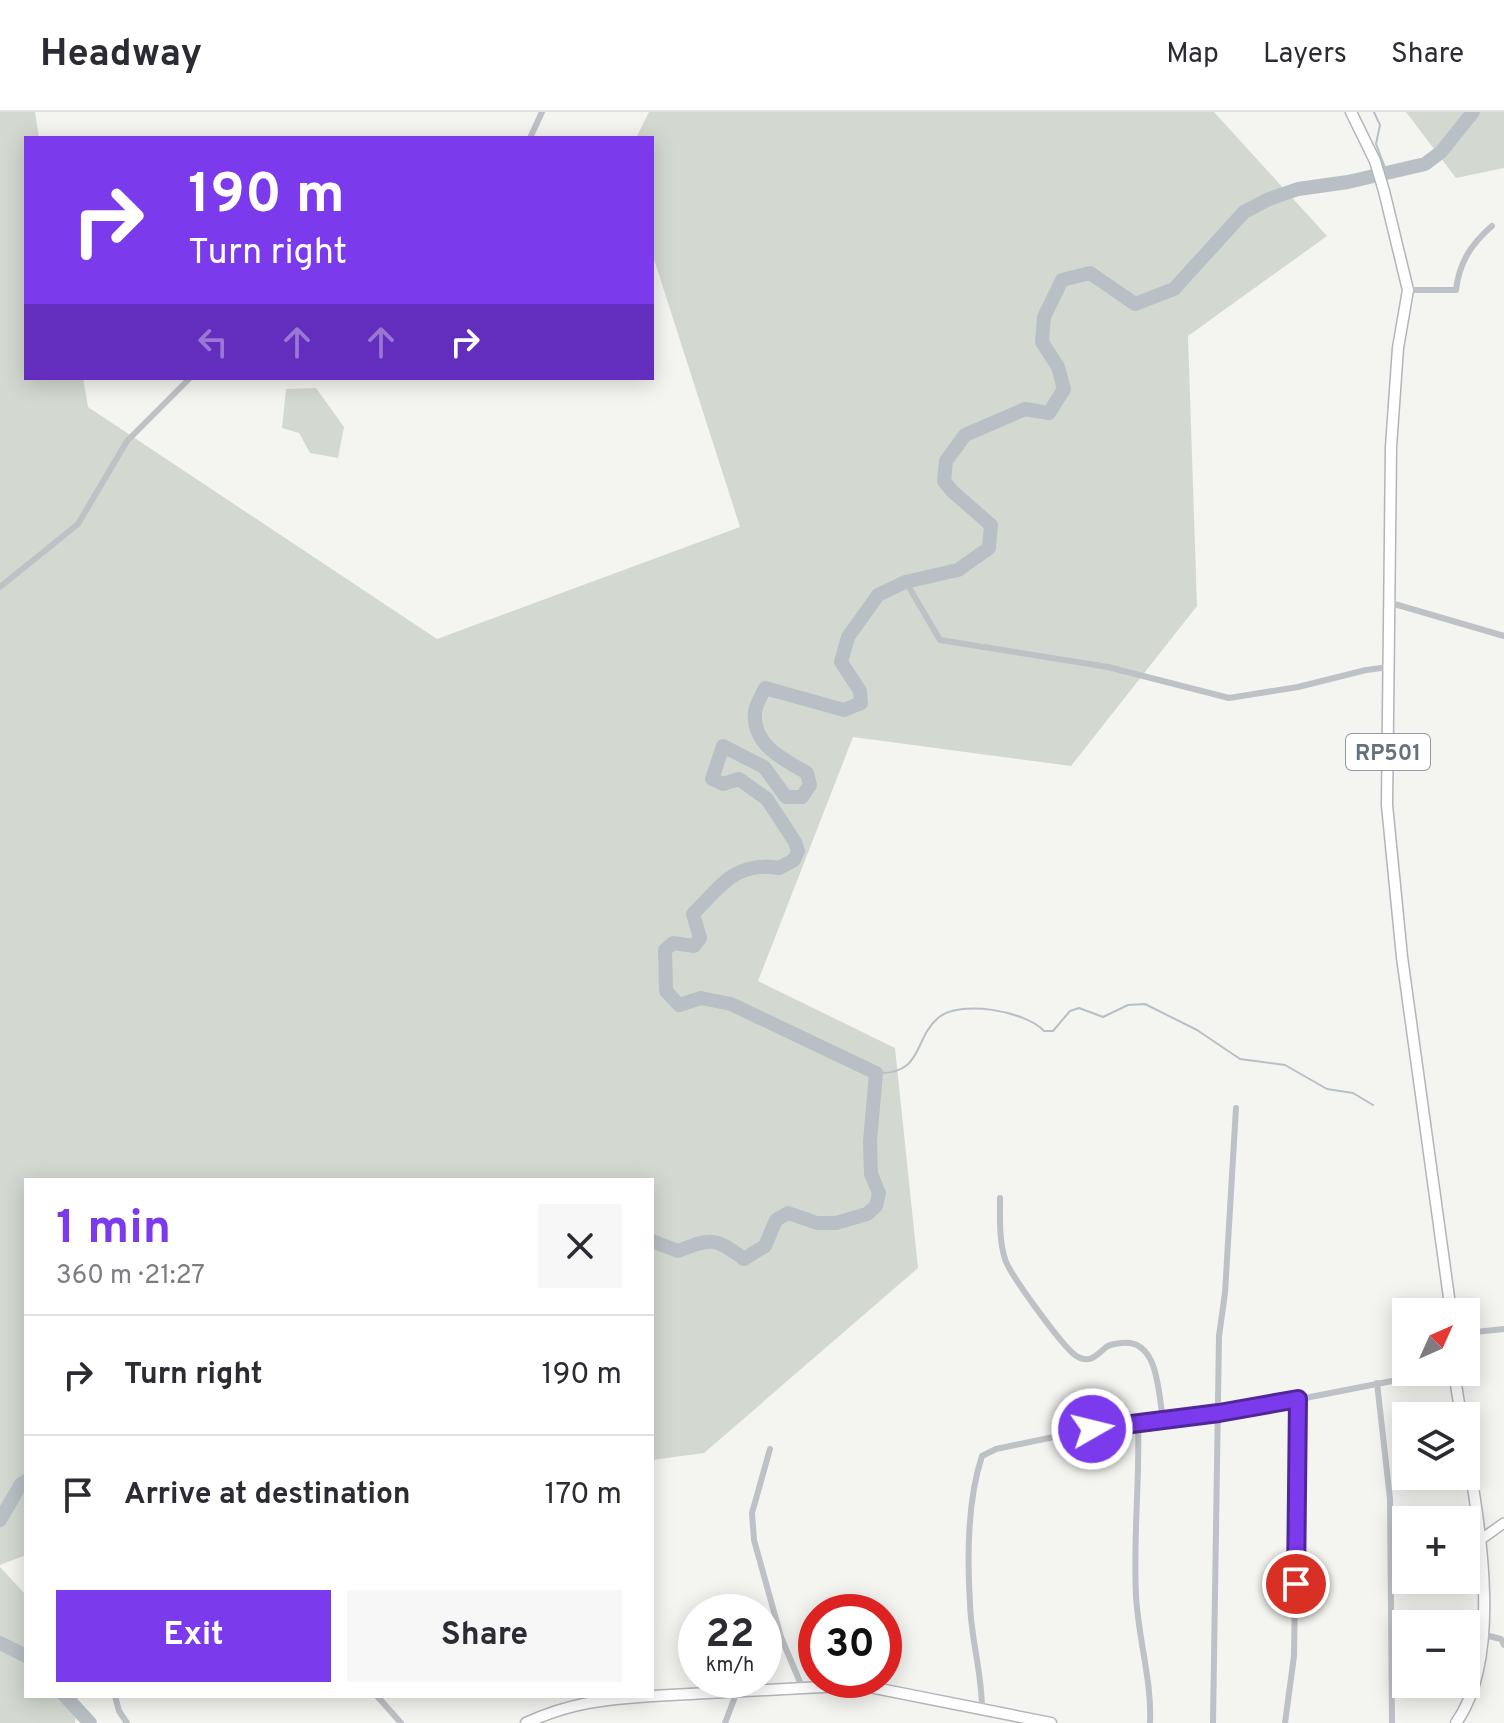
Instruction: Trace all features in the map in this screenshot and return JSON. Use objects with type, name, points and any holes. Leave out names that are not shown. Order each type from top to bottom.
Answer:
[{"type":"main road","name":"RP501","points":[[1351,112],[1375,161],[1408,290],[1398,348],[1391,447],[1388,819],[1402,957],[1449,1298]]},
{"type":"main road","points":[[1456,1723],[1477,1685],[1485,1635],[1486,1607],[1480,1540],[1504,1523]]},
{"type":"main road","points":[[902,1693],[1051,1723]]},
{"type":"main road","points":[[654,1696],[678,1694]]},
{"type":"main road","points":[[526,1723],[574,1704],[632,1698]]},
{"type":"street","points":[[531,136],[542,112]]},
{"type":"street","points":[[1408,290],[1456,290],[1458,274],[1472,245],[1492,226]]},
{"type":"street","points":[[0,587],[78,524],[127,441],[188,380]]},
{"type":"street","points":[[910,589],[940,640],[1108,667],[1229,698],[1389,667]]},
{"type":"street","points":[[1391,603],[1504,636]]},
{"type":"street","points":[[1213,1723],[1219,1336],[1225,1293],[1236,1108]]},
{"type":"street","points":[[1000,1198],[1000,1240],[1006,1262],[1054,1333],[1069,1351],[1087,1359],[1099,1355],[1110,1345],[1122,1343],[1134,1344],[1145,1351],[1151,1357],[1163,1419]]},
{"type":"street","points":[[1480,1332],[1504,1329]]},
{"type":"street","points":[[982,1709],[982,1685],[970,1605],[973,1483],[982,1456],[996,1449],[1038,1440],[1219,1413],[1392,1380]]},
{"type":"street","points":[[1377,1383],[1390,1499],[1392,1723]]},
{"type":"street","points":[[1285,1723],[1294,1656],[1298,1399]]},
{"type":"street","points":[[1138,1423],[1140,1489],[1135,1550],[1136,1599],[1151,1695],[1150,1723]]},
{"type":"street","points":[[770,1449],[752,1513],[754,1540],[781,1637],[798,1677]]},
{"type":"street","points":[[1485,1635],[1501,1639],[1504,1645]]},
{"type":"street","points":[[116,1698],[127,1723]]},
{"type":"street","points":[[379,1698],[401,1723]]},
{"type":"street","points":[[725,1723],[735,1698]]},
{"type":"shaded area","points":[[0,112],[35,112],[39,136],[24,136],[24,380],[83,380],[88,407],[437,639],[740,527],[654,259],[654,136],[637,136],[649,112],[1214,112],[1327,236],[1188,336],[1197,606],[1071,766],[853,737],[758,981],[895,1048],[918,1268],[704,1453],[654,1460],[654,1178],[24,1178],[24,1556],[0,1565]]},
{"type":"shaded area","points":[[1406,112],[1504,112],[1504,168],[1456,178]]},
{"type":"shaded area","points":[[316,388],[344,427],[338,458],[310,453],[299,433],[282,428],[286,389]]},
{"type":"shaded area","points":[[0,1567],[24,1593],[24,1698],[78,1698],[75,1723],[0,1723]]},
{"type":"waterway","points":[[1374,112],[1380,125],[1376,144],[1387,173]]},
{"type":"waterway","points":[[654,1242],[678,1251],[706,1242],[719,1243],[744,1259],[765,1246],[776,1220],[788,1213],[817,1223],[836,1223],[867,1214],[876,1206],[879,1193],[871,1174],[870,1141],[876,1073],[731,1004],[701,998],[679,1005],[666,991],[665,950],[673,943],[694,946],[700,938],[693,914],[730,878],[751,868],[779,868],[794,860],[798,851],[767,799],[739,779],[723,784],[712,779],[723,746],[764,767],[786,797],[802,797],[810,785],[807,773],[771,750],[758,733],[755,712],[765,688],[844,710],[861,703],[860,691],[841,662],[848,637],[878,595],[905,582],[958,570],[989,548],[991,525],[944,481],[946,461],[965,435],[1025,409],[1049,413],[1064,389],[1058,367],[1042,342],[1044,317],[1062,280],[1090,273],[1135,304],[1174,289],[1244,212],[1298,189],[1348,182],[1425,164],[1441,152],[1473,112]]},
{"type":"waterway","points":[[876,1073],[891,1072],[910,1062],[930,1026],[948,1012],[976,1008],[992,1010],[1023,1018],[1044,1031],[1053,1031],[1070,1011],[1079,1008],[1103,1017],[1128,1005],[1145,1004],[1197,1030],[1240,1059],[1285,1065],[1327,1089],[1353,1093],[1373,1105]]},
{"type":"waterway","points":[[0,1520],[24,1482]]},
{"type":"waterway","points":[[0,1643],[24,1655]]},
{"type":"waterway","points":[[67,1698],[90,1723]]},
{"type":"route","points":[[1092,1429],[1219,1413],[1298,1399],[1296,1584]]}]
